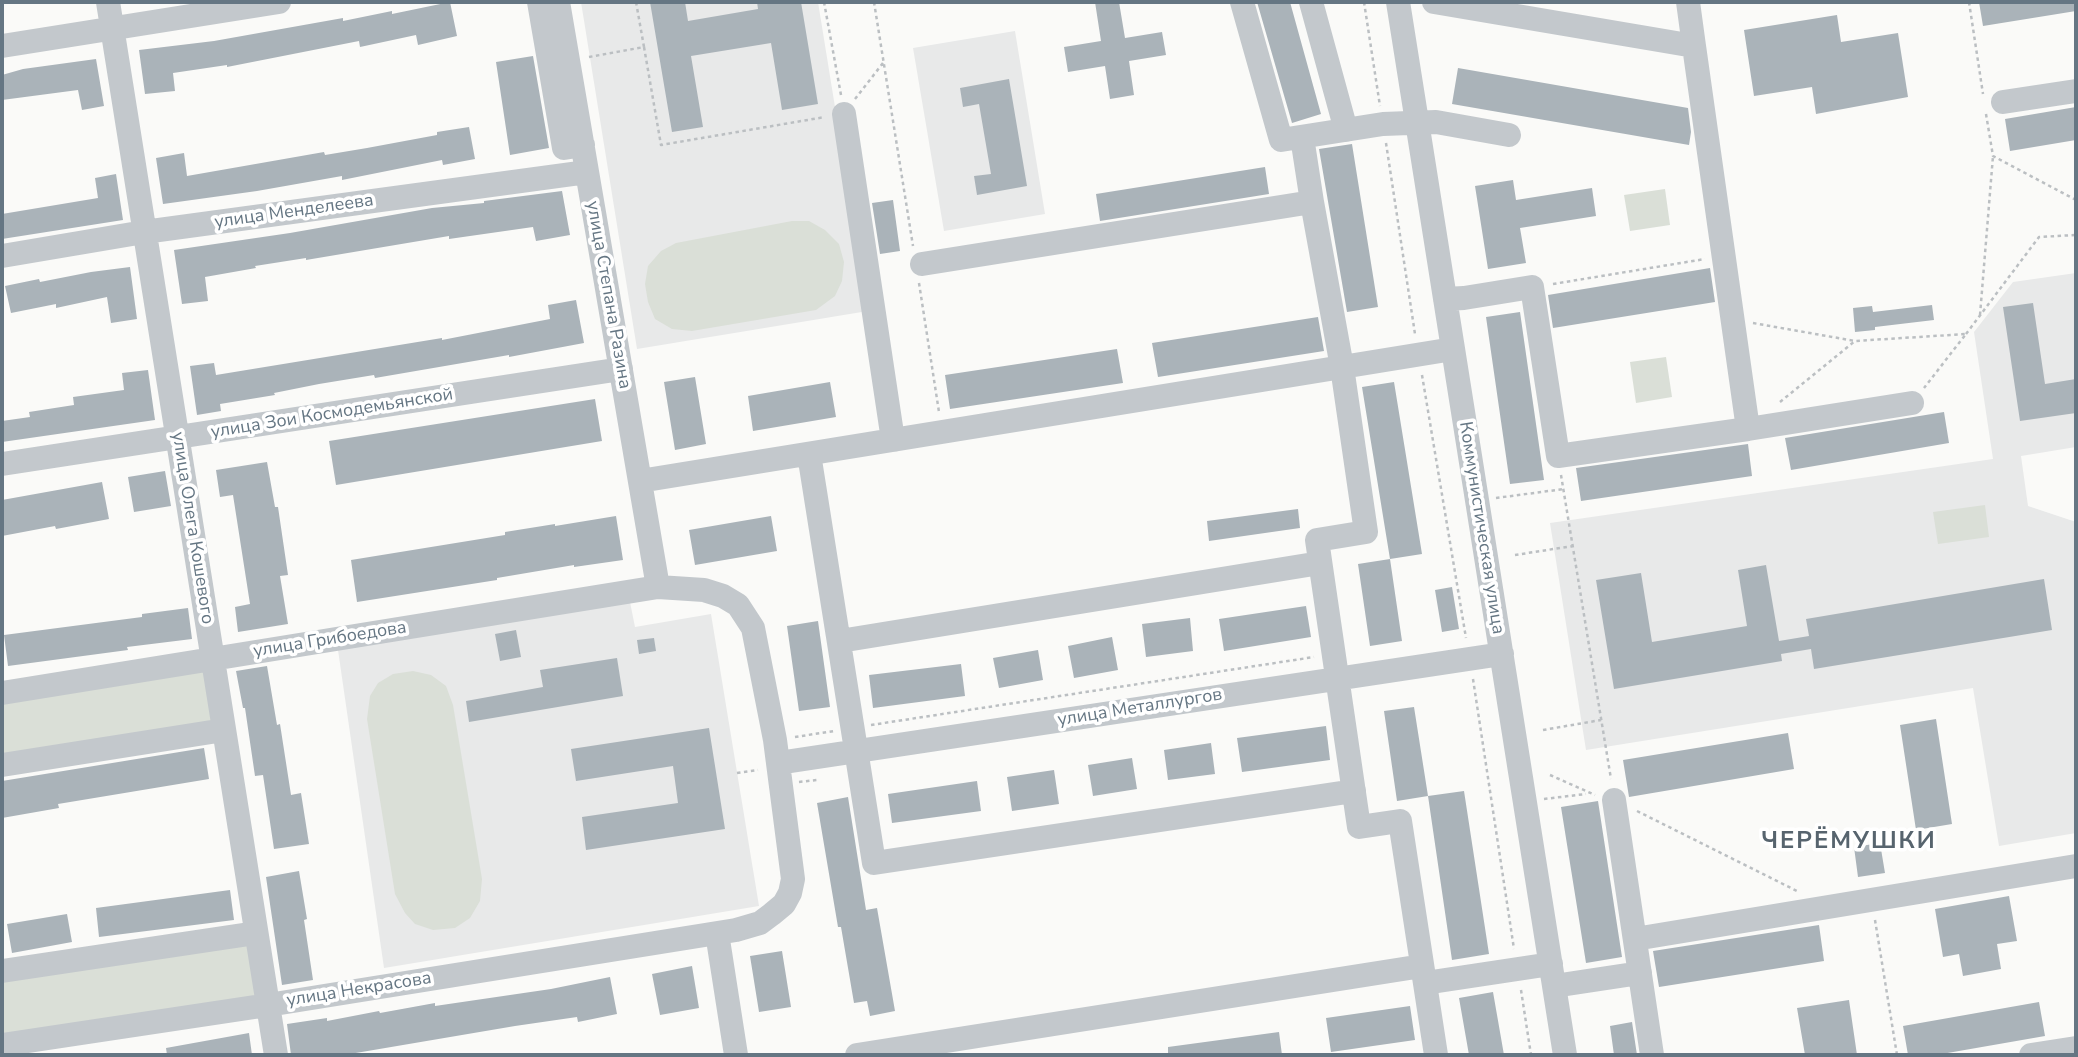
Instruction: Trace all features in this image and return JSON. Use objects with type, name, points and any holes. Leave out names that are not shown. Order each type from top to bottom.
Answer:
[{"type":"street","name":"улица Олега Кошевого","points":[[108,2],[276,1055]]},
{"type":"street","points":[[2,46],[279,2]]},
{"type":"street","points":[[539,2],[564,148],[583,145]]},
{"type":"street","name":"улица Степана Разина","points":[[558,2],[658,587]]},
{"type":"street","points":[[1242,2],[1281,140],[1383,124],[1418,122],[1436,122],[1509,135]]},
{"type":"street","points":[[1311,2],[1346,130]]},
{"type":"street","name":"Коммунистическая улица","points":[[1398,2],[1564,1055]]},
{"type":"street","points":[[1434,2],[1694,46]]},
{"type":"street","points":[[1688,2],[1748,429]]},
{"type":"street","points":[[2003,102],[2076,91]]},
{"type":"street","points":[[844,114],[893,440]]},
{"type":"street","points":[[1302,137],[1342,367],[1366,532],[1317,540],[1320,563],[1359,827],[1400,821],[1436,1055]]},
{"type":"street","name":"улица Менделеева","points":[[2,256],[144,232],[587,172]]},
{"type":"street","points":[[918,267],[1312,202]]},
{"type":"street","points":[[1445,299],[1532,288],[1559,456],[1912,403]]},
{"type":"street","points":[[640,481],[1453,349]]},
{"type":"street","name":"улица Зои Космодемьянской","points":[[2,464],[621,369]]},
{"type":"street","points":[[809,454],[874,863],[1354,791]]},
{"type":"street","points":[[840,641],[1320,563]]},
{"type":"street","name":"улица Грибоедова","points":[[2,693],[658,587],[704,590],[731,600],[744,611],[753,628],[771,757]]},
{"type":"street","name":"улица Металлургов","points":[[771,757],[855,739],[1338,679],[1502,654]]},
{"type":"street","points":[[2,765],[224,730]]},
{"type":"street","name":"улица Некрасова","points":[[2,1045],[717,933],[760,923],[784,904],[793,879],[793,865],[771,757]]},
{"type":"street","points":[[1614,800],[1652,1055]]},
{"type":"street","points":[[1634,939],[2076,866]]},
{"type":"street","points":[[2,971],[256,933]]},
{"type":"street","points":[[717,933],[736,1055]]},
{"type":"street","points":[[857,1055],[1424,975],[1518,970],[1553,975],[1640,973]]},
{"type":"street","points":[[2031,1055],[2076,1048]]},
{"type":"path","points":[[636,2],[661,145],[844,114],[883,63]]},
{"type":"path","points":[[824,2],[844,114]]},
{"type":"path","points":[[874,2],[942,432]]},
{"type":"path","points":[[1364,2],[1531,1055]]},
{"type":"path","points":[[578,58],[643,47]]},
{"type":"path","points":[[1980,316],[1993,156]]},
{"type":"path","points":[[1912,403],[2039,237],[2076,235]]},
{"type":"path","points":[[1532,288],[1723,256]]},
{"type":"path","points":[[1732,320],[1855,341],[1966,334]]},
{"type":"path","points":[[1780,402],[1855,341]]},
{"type":"path","points":[[1559,456],[1614,800]]},
{"type":"path","points":[[1496,498],[1564,489]]},
{"type":"path","points":[[1515,555],[1573,546]]},
{"type":"path","points":[[737,773],[771,757],[855,739],[1334,653]]},
{"type":"path","points":[[1543,730],[1601,720]]},
{"type":"path","points":[[1550,775],[1588,794],[1614,800],[1828,907]]},
{"type":"path","points":[[1544,799],[1588,794]]},
{"type":"path","points":[[1872,900],[1897,1055]]},
{"type":"shaded area","points":[[581,2],[818,2],[868,311],[637,349]]},
{"type":"shaded area","points":[[1015,31],[1045,214],[944,231],[913,48]]},
{"type":"shaded area","points":[[1665,189],[1670,225],[1630,231],[1624,195]]},
{"type":"shaded area","points":[[792,221],[809,221],[825,230],[839,244],[844,262],[842,281],[835,296],[816,310],[692,331],[672,329],[655,319],[645,284],[648,266],[661,251],[676,243]]},
{"type":"shaded area","points":[[2076,273],[2076,447],[2021,456],[2028,506],[2076,522],[2076,833],[1999,846],[1973,688],[1586,750],[1550,523],[1993,459],[1974,332],[2013,282]]},
{"type":"shaded area","points":[[1666,357],[1672,397],[1636,403],[1630,362]]},
{"type":"shaded area","points":[[1985,505],[1989,537],[1938,544],[1933,512]]},
{"type":"shaded area","points":[[630,602],[635,627],[711,614],[759,906],[384,968],[338,650]]},
{"type":"shaded area","points":[[208,665],[218,727],[2,761],[2,698]]},
{"type":"shaded area","points":[[413,671],[431,675],[446,686],[453,705],[482,879],[480,901],[470,918],[455,928],[433,930],[415,924],[405,913],[395,894],[367,719],[370,696],[378,683],[393,674]]},
{"type":"shaded area","points":[[252,938],[261,999],[2,1039],[2,975]]},
{"type":"building","points":[[450,2],[457,36],[418,45],[416,35],[360,47],[359,41],[227,67],[173,73],[175,91],[145,94],[139,50],[214,41],[392,11],[392,14]]},
{"type":"building","points":[[650,2],[685,2],[688,21],[758,9],[757,2],[801,2],[818,104],[782,110],[771,43],[691,56],[703,127],[672,132]]},
{"type":"building","points":[[1095,2],[1119,2],[1125,38],[1162,32],[1166,55],[1129,61],[1134,95],[1110,99],[1105,66],[1068,72],[1064,47],[1101,41]]},
{"type":"building","points":[[1257,2],[1290,2],[1321,114],[1292,123]]},
{"type":"building","points":[[1979,2],[2076,2],[2076,11],[1983,26]]},
{"type":"building","points":[[1837,15],[1841,42],[1898,33],[1908,97],[1816,114],[1812,87],[1754,96],[1744,30]]},
{"type":"building","points":[[533,56],[549,148],[510,155],[496,62]]},
{"type":"building","points":[[96,59],[104,106],[82,110],[78,90],[2,100],[2,75],[23,69]]},
{"type":"building","points":[[1458,68],[1688,108],[1691,132],[1689,145],[1452,104]]},
{"type":"building","points":[[1009,79],[1027,186],[977,195],[974,176],[991,174],[979,104],[963,107],[960,88]]},
{"type":"building","points":[[2076,107],[2076,140],[2010,151],[2005,119]]},
{"type":"building","points":[[469,127],[475,159],[443,165],[442,160],[342,180],[342,176],[163,204],[156,158],[184,153],[187,176],[324,152],[325,155],[367,148]]},
{"type":"building","points":[[1352,144],[1378,307],[1347,312],[1319,149]]},
{"type":"building","points":[[1265,167],[1269,194],[1100,221],[1096,194]]},
{"type":"building","points":[[116,174],[123,220],[2,239],[2,214],[98,198],[95,178]]},
{"type":"building","points":[[1513,180],[1516,200],[1592,188],[1596,216],[1520,228],[1526,263],[1488,269],[1475,186]]},
{"type":"building","points":[[562,191],[570,235],[536,241],[533,227],[449,239],[449,236],[255,266],[256,268],[205,277],[208,301],[182,304],[174,250],[432,208]]},
{"type":"building","points":[[893,200],[900,251],[880,254],[872,203]]},
{"type":"building","points":[[130,267],[137,319],[111,323],[107,297],[56,308],[56,304],[11,313],[5,286]]},
{"type":"building","points":[[1710,268],[1715,302],[1553,328],[1548,295]]},
{"type":"building","points":[[576,300],[584,343],[375,378],[374,375],[319,384],[220,404],[221,411],[197,415],[190,366],[214,363],[216,375],[442,340],[550,319],[548,305]]},
{"type":"building","points":[[2033,303],[2045,384],[2076,379],[2076,413],[2020,421],[2003,307]]},
{"type":"building","points":[[1932,305],[1934,320],[1855,332],[1853,308],[1872,306],[1873,312]]},
{"type":"building","points":[[1520,312],[1544,480],[1510,484],[1486,317]]},
{"type":"building","points":[[1318,317],[1324,351],[1158,377],[1152,343]]},
{"type":"building","points":[[1117,349],[1123,383],[950,409],[945,375]]},
{"type":"building","points":[[148,370],[155,420],[2,442],[2,421],[30,417],[29,412],[74,405],[73,397],[124,390],[122,373]]},
{"type":"building","points":[[695,377],[706,444],[675,450],[664,382]]},
{"type":"building","points":[[830,382],[836,417],[753,431],[748,396]]},
{"type":"building","points":[[1394,382],[1422,554],[1390,559],[1362,387]]},
{"type":"building","points":[[595,399],[602,441],[336,485],[329,441]]},
{"type":"building","points":[[1944,412],[1949,443],[1791,470],[1785,438]]},
{"type":"building","points":[[1748,444],[1752,476],[1581,501],[1576,468]]},
{"type":"building","points":[[267,462],[275,507],[278,507],[288,575],[280,576],[288,624],[238,632],[235,607],[250,604],[233,495],[220,497],[216,470]]},
{"type":"building","points":[[165,471],[171,506],[134,512],[128,477]]},
{"type":"building","points":[[102,482],[109,519],[2,536],[2,500]]},
{"type":"building","points":[[1298,509],[1300,528],[1209,541],[1207,521]]},
{"type":"building","points":[[616,516],[623,560],[574,565],[357,602],[351,560],[505,535],[505,532]]},
{"type":"building","points":[[771,516],[777,551],[695,565],[689,530]]},
{"type":"building","points":[[1390,559],[1402,641],[1370,646],[1358,564]]},
{"type":"building","points":[[1766,565],[1779,641],[1809,636],[1806,619],[2044,579],[2052,630],[1814,669],[1811,649],[1781,654],[1782,661],[1614,689],[1596,580],[1641,573],[1652,642],[1747,626],[1738,570]]},
{"type":"building","points":[[1452,587],[1459,629],[1442,632],[1435,590]]},
{"type":"building","points":[[1306,606],[1311,637],[1224,651],[1219,619]]},
{"type":"building","points":[[188,608],[192,639],[8,666],[4,635],[142,617],[142,614]]},
{"type":"building","points":[[1190,618],[1193,651],[1146,657],[1142,624]]},
{"type":"building","points":[[818,621],[830,707],[799,711],[787,626]]},
{"type":"building","points":[[516,630],[521,657],[500,661],[495,634]]},
{"type":"building","points":[[1112,637],[1118,670],[1074,678],[1068,646]]},
{"type":"building","points":[[654,638],[656,651],[639,654],[637,640]]},
{"type":"building","points":[[1038,650],[1043,680],[999,688],[993,658]]},
{"type":"building","points":[[617,658],[623,696],[469,722],[466,701],[543,687],[540,670]]},
{"type":"building","points":[[961,664],[965,696],[873,708],[869,675]]},
{"type":"building","points":[[267,666],[277,725],[280,724],[291,795],[301,793],[309,844],[274,849],[263,775],[255,776],[245,708],[236,671]]},
{"type":"building","points":[[1414,707],[1428,796],[1397,801],[1384,711]]},
{"type":"building","points":[[1936,719],[1952,824],[1916,830],[1900,725]]},
{"type":"building","points":[[1326,726],[1330,760],[1242,772],[1237,738]]},
{"type":"building","points":[[709,728],[725,829],[586,850],[582,817],[678,803],[673,766],[576,781],[571,749]]},
{"type":"building","points":[[1788,733],[1794,769],[1629,797],[1623,760]]},
{"type":"building","points":[[1211,743],[1215,774],[1168,780],[1164,750]]},
{"type":"building","points":[[204,748],[209,779],[58,804],[59,808],[2,818],[2,781]]},
{"type":"building","points":[[1132,758],[1137,789],[1093,796],[1088,765]]},
{"type":"building","points":[[1054,770],[1059,804],[1012,811],[1007,777]]},
{"type":"building","points":[[977,781],[981,811],[892,823],[888,794]]},
{"type":"building","points":[[1464,791],[1489,954],[1452,960],[1428,796]]},
{"type":"building","points":[[848,797],[866,910],[877,908],[895,1011],[870,1016],[867,1001],[854,1003],[817,803]]},
{"type":"building","points":[[1598,801],[1622,957],[1586,963],[1561,807]]},
{"type":"building","points":[[1880,843],[1885,873],[1858,877],[1854,847]]},
{"type":"building","points":[[299,871],[313,980],[282,985],[266,877]]},
{"type":"building","points":[[230,890],[234,920],[99,937],[96,908]]},
{"type":"building","points":[[2009,896],[2017,941],[1997,944],[2001,969],[1963,976],[1959,954],[1943,957],[1935,909]]},
{"type":"building","points":[[67,914],[72,942],[12,953],[7,924]]},
{"type":"building","points":[[1819,925],[1824,961],[1659,987],[1653,951]]},
{"type":"building","points":[[782,951],[791,1007],[759,1012],[750,956]]},
{"type":"building","points":[[692,966],[699,1008],[660,1015],[652,974]]},
{"type":"building","points":[[610,977],[617,1014],[578,1022],[577,1017],[515,1026],[344,1055],[291,1055],[287,1024],[327,1018],[327,1021],[435,1003],[435,1006],[551,989]]},
{"type":"building","points":[[1493,992],[1504,1055],[1469,1055],[1459,998]]},
{"type":"building","points":[[1849,1000],[1857,1055],[1805,1055],[1797,1008]]},
{"type":"building","points":[[2039,1002],[2045,1036],[1936,1055],[1908,1055],[1903,1026]]},
{"type":"building","points":[[1410,1006],[1415,1040],[1331,1052],[1326,1018]]},
{"type":"building","points":[[1632,1022],[1637,1055],[1614,1055],[1610,1026]]},
{"type":"building","points":[[1279,1032],[1282,1055],[1168,1055],[1168,1047]]},
{"type":"building","points":[[249,1033],[252,1055],[167,1055],[166,1048]]},
{"type":"district","name":"ЧЕРЁМУШКИ","points":[[1849,842]]}]
